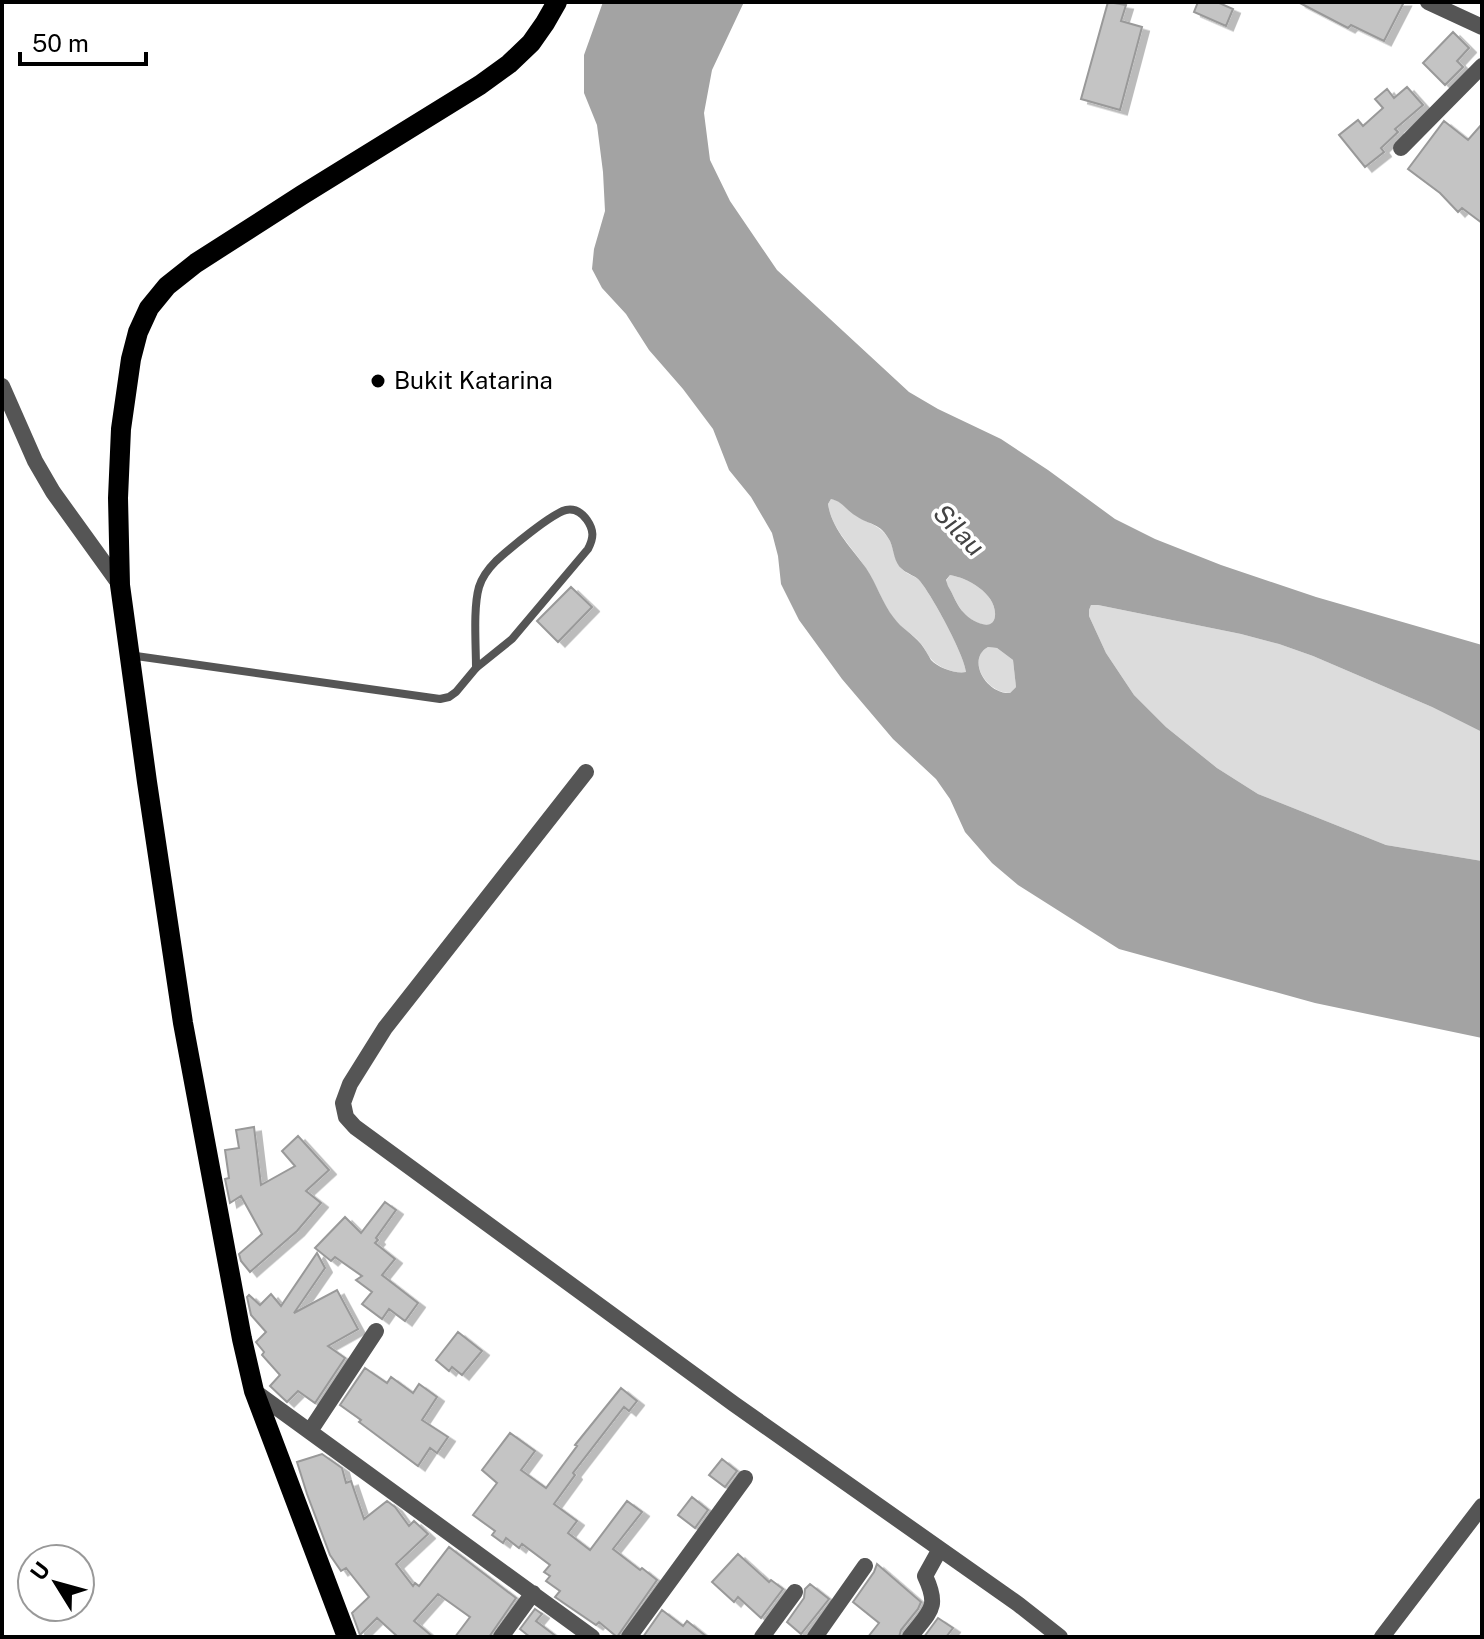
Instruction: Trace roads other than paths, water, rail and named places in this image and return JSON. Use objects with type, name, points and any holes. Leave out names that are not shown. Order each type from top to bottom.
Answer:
[{"type":"main road","points":[[347,1637],[254,1391],[242,1339],[183,1023],[129,655],[120,585],[118,498],[121,429],[138,332],[149,308],[167,286],[196,263],[509,64],[531,43],[557,2]]},
{"type":"street","points":[[1428,2],[1445,6],[1482,27]]},
{"type":"street","points":[[1401,148],[1482,66]]},
{"type":"street","points":[[2,386],[35,461],[53,492],[120,585]]},
{"type":"street","points":[[586,772],[385,1028],[350,1084],[343,1103],[346,1117],[368,1137],[734,1404],[1018,1604],[1060,1637]]},
{"type":"street","points":[[310,1431],[376,1331]]},
{"type":"street","points":[[254,1391],[592,1637]]},
{"type":"street","points":[[629,1637],[745,1478]]},
{"type":"street","points":[[1382,1637],[1482,1506]]},
{"type":"street","points":[[910,1637],[931,1609],[934,1597],[925,1576],[940,1549]]},
{"type":"street","points":[[815,1637],[865,1566]]},
{"type":"street","points":[[762,1637],[795,1592]]},
{"type":"street","points":[[501,1637],[533,1593]]},
{"type":"lane","points":[[129,655],[440,699],[449,697],[476,668],[512,639],[588,549],[593,540],[593,530],[586,517],[578,511],[571,509],[555,515],[497,560],[486,573],[477,598],[476,668]]},
{"type":"water","name":"Silau","points":[[603,2],[744,2],[712,70],[704,113],[710,160],[730,201],[777,270],[909,392],[1001,439],[1115,519],[1155,539],[1316,597],[1482,645],[1482,732],[1432,707],[1279,644],[1098,605],[1091,605],[1089,610],[1106,653],[1134,695],[1166,727],[1217,768],[1258,794],[1386,845],[1482,861],[1482,1038],[1315,1003],[1119,949],[1018,885],[992,863],[965,832],[950,799],[936,779],[893,739],[842,679],[799,620],[781,584],[772,533],[751,497],[729,470],[713,429],[649,350],[626,314],[602,288],[592,269],[594,249],[605,211],[597,125],[584,93],[584,55]],"holes":[[[831,499],[879,527],[886,535],[899,566],[918,579],[938,609],[960,652],[966,672],[952,671],[934,663],[918,640],[894,618],[870,574],[834,522],[828,504]],[[950,575],[980,588],[994,608],[993,621],[986,625],[967,616],[946,580]],[[988,647],[997,648],[1013,660],[1016,687],[1010,693],[993,688],[982,675],[979,667],[982,652]]]},
{"type":"place","name":"Bukit Katarina","points":[[378,381]]}]
